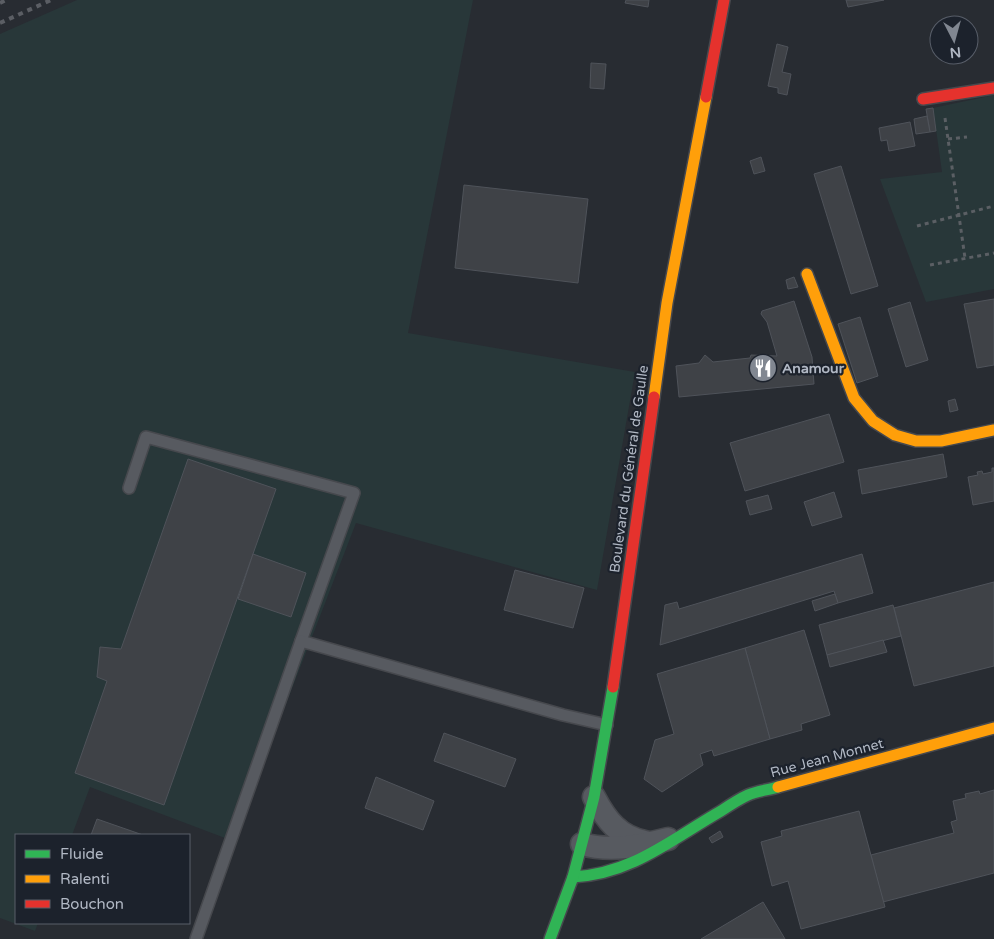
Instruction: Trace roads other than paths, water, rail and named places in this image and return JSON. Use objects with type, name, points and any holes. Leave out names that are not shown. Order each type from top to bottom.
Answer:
[{"type":"street","name":"Boulevard du Général de Gaulle","points":[[550,939],[573,877],[594,797],[607,725],[667,303],[724,0]]},
{"type":"street","points":[[922,99],[994,88]]},
{"type":"street","points":[[807,274],[854,398],[873,421],[896,435],[916,441],[941,440],[994,430]]},
{"type":"street","name":"Rue Jean Monnet","points":[[573,877],[594,876],[621,869],[656,852],[676,837],[748,795],[994,728]]},
{"type":"street","points":[[594,797],[602,812],[624,836],[651,843]]},
{"type":"street","points":[[582,844],[609,848],[651,843],[676,837]]},
{"type":"lane","points":[[129,488],[146,437],[354,493],[196,939]]},
{"type":"lane","points":[[301,641],[563,715],[607,725]]},
{"type":"railway","points":[[0,3],[6,0]]},
{"type":"railway","points":[[0,23],[51,0]]},
{"type":"place","name":"Anamour","points":[[763,368]]}]
